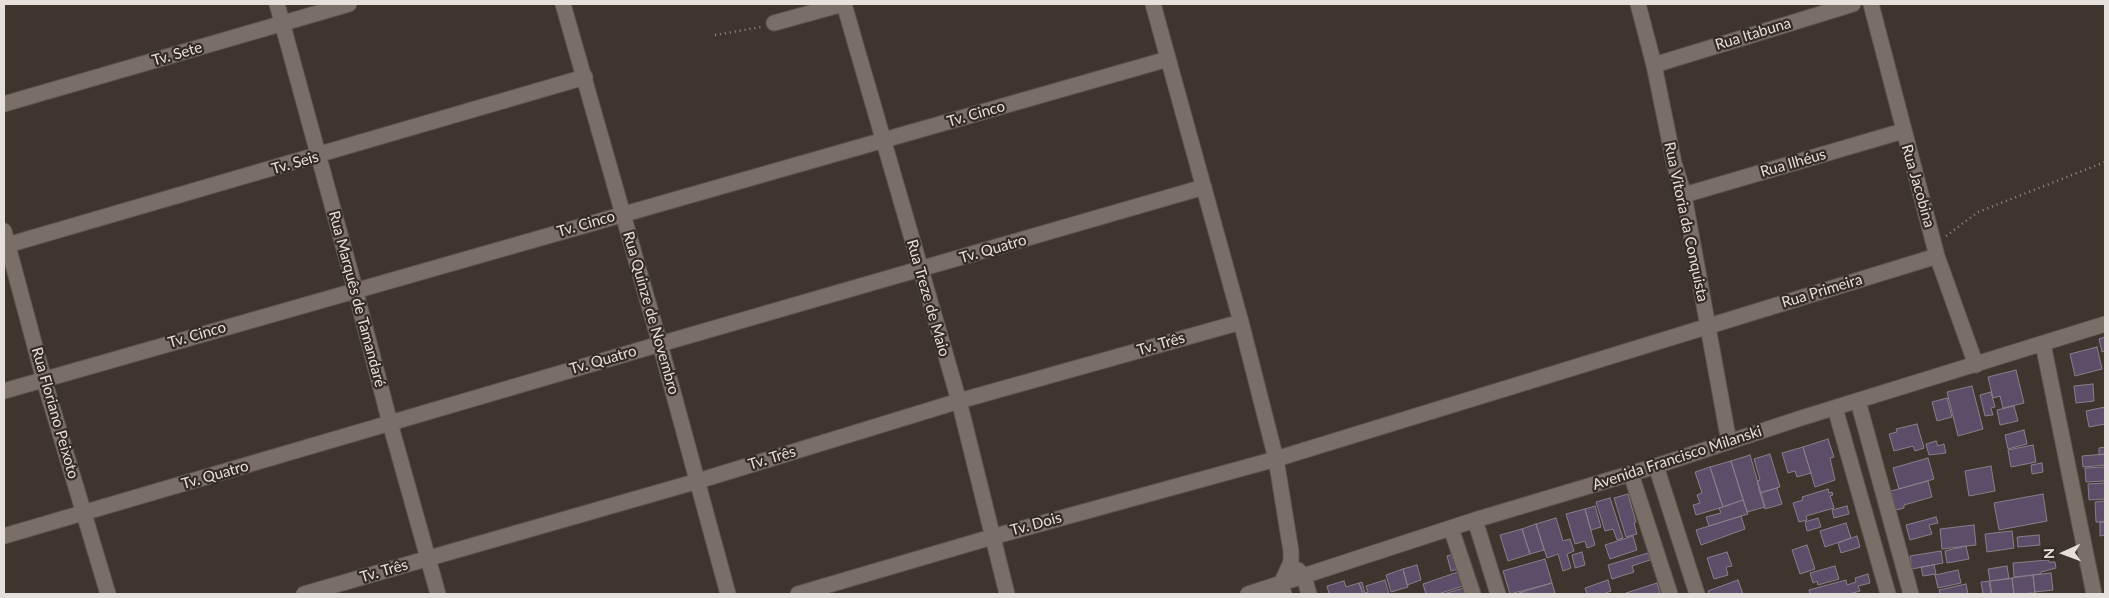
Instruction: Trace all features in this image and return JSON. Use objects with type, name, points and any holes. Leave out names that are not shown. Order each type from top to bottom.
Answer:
[{"type":"street","name":"Rua Marquês de Tamandaré","points":[[277,4],[438,594]]},
{"type":"street","name":"Tv. Sete","points":[[4,104],[349,4]]},
{"type":"street","name":"Rua Quinze de Novembro","points":[[563,4],[660,344],[728,594]]},
{"type":"street","points":[[774,23],[844,4]]},
{"type":"street","name":"Rua Treze de Maio","points":[[844,4],[959,401],[1007,594]]},
{"type":"street","points":[[1153,4],[1241,322],[1276,459],[1290,536],[1291,562],[1282,589]]},
{"type":"street","name":"Rua Vitoria da Conquista","points":[[1638,4],[1654,65],[1674,163],[1684,195],[1729,442]]},
{"type":"street","name":"Rua Itabuna","points":[[1654,65],[1853,4]]},
{"type":"street","name":"Rua Jacobina","points":[[1871,4],[1903,131],[1936,250],[1976,365]]},
{"type":"street","name":"Tv. Cinco","points":[[4,391],[355,289],[1168,58]]},
{"type":"street","name":"Tv. Seis","points":[[5,241],[318,156],[585,77]]},
{"type":"street","name":"Rua Ilhéus","points":[[1684,195],[1903,131]]},
{"type":"street","name":"Tv. Quatro","points":[[4,536],[1204,187]]},
{"type":"street","name":"Rua Floriano Peixoto","points":[[5,241],[108,594]]},
{"type":"street","name":"Rua Primeira","points":[[1276,459],[1708,328],[1936,250]]},
{"type":"street","name":"Tv. Três","points":[[304,594],[698,481],[959,401],[1241,322]]},
{"type":"street","name":"Avenida Francisco Milanski","points":[[1248,594],[1282,589],[1304,576],[1475,520],[1631,474],[2105,324]]},
{"type":"street","points":[[2043,344],[2094,594]]},
{"type":"street","points":[[1858,402],[1911,594]]},
{"type":"street","points":[[1835,408],[1888,594]]},
{"type":"street","name":"Tv. Dois","points":[[798,594],[992,536],[1276,459]]},
{"type":"street","points":[[1656,466],[1697,594]]},
{"type":"street","points":[[1631,474],[1670,594]]},
{"type":"street","points":[[1475,520],[1498,594]]},
{"type":"street","points":[[1451,528],[1473,594]]},
{"type":"street","points":[[1291,562],[1304,576],[1309,594]]},
{"type":"path","points":[[715,35],[774,23]]},
{"type":"path","points":[[1936,250],[1978,212],[2105,162]]},
{"type":"building","points":[[2105,337],[2105,351],[2102,352],[2099,339]]},
{"type":"building","points":[[2097,347],[2102,369],[2075,376],[2070,354]]},
{"type":"building","points":[[2016,370],[2024,403],[2003,408],[2000,396],[1993,398],[1988,377]]},
{"type":"building","points":[[2093,384],[2094,401],[2076,403],[2074,386]]},
{"type":"building","points":[[1972,386],[1983,429],[1958,436],[1947,392]]},
{"type":"building","points":[[1991,392],[1995,407],[1991,408],[1993,415],[1985,416],[1980,395]]},
{"type":"building","points":[[1947,398],[1952,417],[1937,421],[1932,402]]},
{"type":"building","points":[[2014,406],[2018,421],[2000,425],[1997,410]]},
{"type":"building","points":[[2105,407],[2105,424],[2089,427],[2086,411]]},
{"type":"building","points":[[1917,424],[1924,448],[1915,451],[1913,446],[1894,451],[1889,434],[1897,432],[1896,429]]},
{"type":"building","points":[[2024,430],[2027,444],[2008,449],[2005,435]]},
{"type":"building","points":[[1828,439],[1834,457],[1830,458],[1835,480],[1815,487],[1803,447]]},
{"type":"building","points":[[1936,441],[1938,446],[1944,444],[1946,453],[1929,455],[1926,444]]},
{"type":"building","points":[[2033,445],[2036,462],[2011,467],[2008,450]]},
{"type":"building","points":[[1803,447],[1811,473],[1797,477],[1795,471],[1788,473],[1782,453]]},
{"type":"building","points":[[2105,447],[2105,454],[2099,455],[2099,448]]},
{"type":"building","points":[[1770,454],[1780,487],[1760,493],[1757,481],[1760,480],[1754,459]]},
{"type":"building","points":[[2105,454],[2105,465],[2083,467],[2082,456]]},
{"type":"building","points":[[1750,455],[1765,507],[1747,512],[1731,461]]},
{"type":"building","points":[[1928,458],[1934,479],[1899,489],[1893,468]]},
{"type":"building","points":[[1731,461],[1743,500],[1723,507],[1710,467]]},
{"type":"building","points":[[2042,463],[2043,472],[2032,474],[2031,465]]},
{"type":"building","points":[[1991,466],[1995,491],[1969,496],[1965,471]]},
{"type":"building","points":[[1710,467],[1723,507],[1696,515],[1693,505],[1700,503],[1697,495],[1702,493],[1695,472]]},
{"type":"building","points":[[2105,467],[2105,481],[2086,482],[2085,468]]},
{"type":"building","points":[[1928,481],[1932,497],[1904,505],[1904,508],[1896,510],[1891,491]]},
{"type":"building","points":[[2105,483],[2105,499],[2089,500],[2088,484]]},
{"type":"building","points":[[1777,488],[1782,504],[1765,509],[1760,493]]},
{"type":"building","points":[[1828,489],[1829,493],[1832,492],[1833,495],[1830,496],[1834,508],[1806,516],[1807,520],[1799,522],[1793,503],[1803,500],[1802,497]]},
{"type":"building","points":[[1628,494],[1636,522],[1634,523],[1637,534],[1626,537],[1614,498]]},
{"type":"building","points":[[2043,494],[2047,521],[1999,530],[1994,503]]},
{"type":"building","points":[[1610,498],[1623,538],[1617,540],[1613,529],[1605,531],[1596,502]]},
{"type":"building","points":[[1743,500],[1748,514],[1709,526],[1706,517],[1721,513],[1719,508]]},
{"type":"building","points":[[2105,501],[2105,522],[2096,522],[2095,502]]},
{"type":"building","points":[[1595,506],[1601,527],[1591,530],[1585,509]]},
{"type":"building","points":[[1847,506],[1849,514],[1834,518],[1832,510]]},
{"type":"building","points":[[1585,509],[1595,545],[1587,548],[1585,541],[1575,544],[1566,514]]},
{"type":"building","points":[[1741,516],[1745,529],[1701,545],[1696,530]]},
{"type":"building","points":[[1936,517],[1938,523],[1929,525],[1932,534],[1910,540],[1906,525]]},
{"type":"building","points":[[1556,518],[1563,541],[1570,539],[1574,551],[1567,554],[1571,568],[1563,571],[1558,554],[1547,558],[1536,524]]},
{"type":"building","points":[[1818,518],[1821,527],[1807,531],[1805,522]]},
{"type":"building","points":[[2100,522],[2105,522],[2105,535],[2100,536]]},
{"type":"building","points":[[1846,523],[1851,538],[1825,547],[1820,531]]},
{"type":"building","points":[[1536,524],[1544,550],[1530,554],[1522,529]]},
{"type":"building","points":[[1974,525],[1976,545],[1942,549],[1940,529]]},
{"type":"building","points":[[1522,529],[1530,554],[1508,561],[1500,535]]},
{"type":"building","points":[[2012,531],[2014,548],[1987,552],[1985,534]]},
{"type":"building","points":[[2039,535],[2040,545],[2018,547],[2017,537]]},
{"type":"building","points":[[1633,536],[1637,550],[1610,559],[1605,545]]},
{"type":"building","points":[[1857,536],[1860,547],[1841,553],[1838,543]]},
{"type":"building","points":[[1807,545],[1815,569],[1800,574],[1792,550]]},
{"type":"building","points":[[1966,546],[1969,559],[1947,563],[1945,551]]},
{"type":"building","points":[[1941,551],[1943,563],[1912,569],[1910,556]]},
{"type":"building","points":[[1582,552],[1585,565],[1575,568],[1572,555]]},
{"type":"building","points":[[1727,552],[1732,566],[1726,567],[1728,575],[1714,579],[1707,558]]},
{"type":"building","points":[[1648,553],[1650,560],[1632,566],[1634,572],[1612,579],[1608,565]]},
{"type":"building","points":[[1453,554],[1458,569],[1451,571],[1447,556]]},
{"type":"building","points":[[1545,559],[1552,583],[1510,594],[1503,571]]},
{"type":"building","points":[[2048,560],[2049,562],[2055,562],[2056,568],[2041,572],[2041,574],[2014,577],[2013,563]]},
{"type":"building","points":[[1417,565],[1421,580],[1407,585],[1403,569]]},
{"type":"building","points":[[1934,565],[1936,574],[1923,576],[1921,567]]},
{"type":"building","points":[[1835,566],[1839,579],[1818,585],[1817,581],[1813,583],[1810,573]]},
{"type":"building","points":[[2007,566],[2009,579],[1990,581],[1988,569]]},
{"type":"building","points":[[1403,569],[1408,587],[1391,592],[1386,575]]},
{"type":"building","points":[[1958,570],[1961,583],[1938,588],[1935,575]]},
{"type":"building","points":[[1458,572],[1463,586],[1438,594],[1426,594],[1423,584]]},
{"type":"building","points":[[2051,573],[2053,590],[2035,592],[2033,575]]},
{"type":"building","points":[[1868,574],[1870,583],[1858,586],[1860,591],[1849,594],[1810,594],[1809,590],[1846,580],[1847,585],[1856,582],[1855,578]]},
{"type":"building","points":[[2033,575],[2035,593],[2014,594],[2012,578]]},
{"type":"building","points":[[2012,578],[2014,594],[1992,594],[1990,581]]},
{"type":"building","points":[[1385,580],[1389,594],[1363,594],[1359,583],[1362,582],[1365,593],[1368,592],[1366,586]]},
{"type":"building","points":[[1608,580],[1611,591],[1603,594],[1587,594],[1585,588]]},
{"type":"building","points":[[1738,580],[1743,594],[1709,594],[1708,591]]},
{"type":"building","points":[[1344,581],[1346,587],[1359,583],[1363,594],[1324,594],[1329,593],[1327,586]]},
{"type":"building","points":[[1989,581],[1991,594],[1983,594],[1981,582]]},
{"type":"building","points":[[1552,583],[1555,593],[1519,593]]},
{"type":"building","points":[[1657,583],[1660,594],[1626,594],[1626,593]]},
{"type":"building","points":[[1966,584],[1968,594],[1940,594],[1939,590]]},
{"type":"building","points":[[1464,588],[1465,594],[1443,594]]}]
